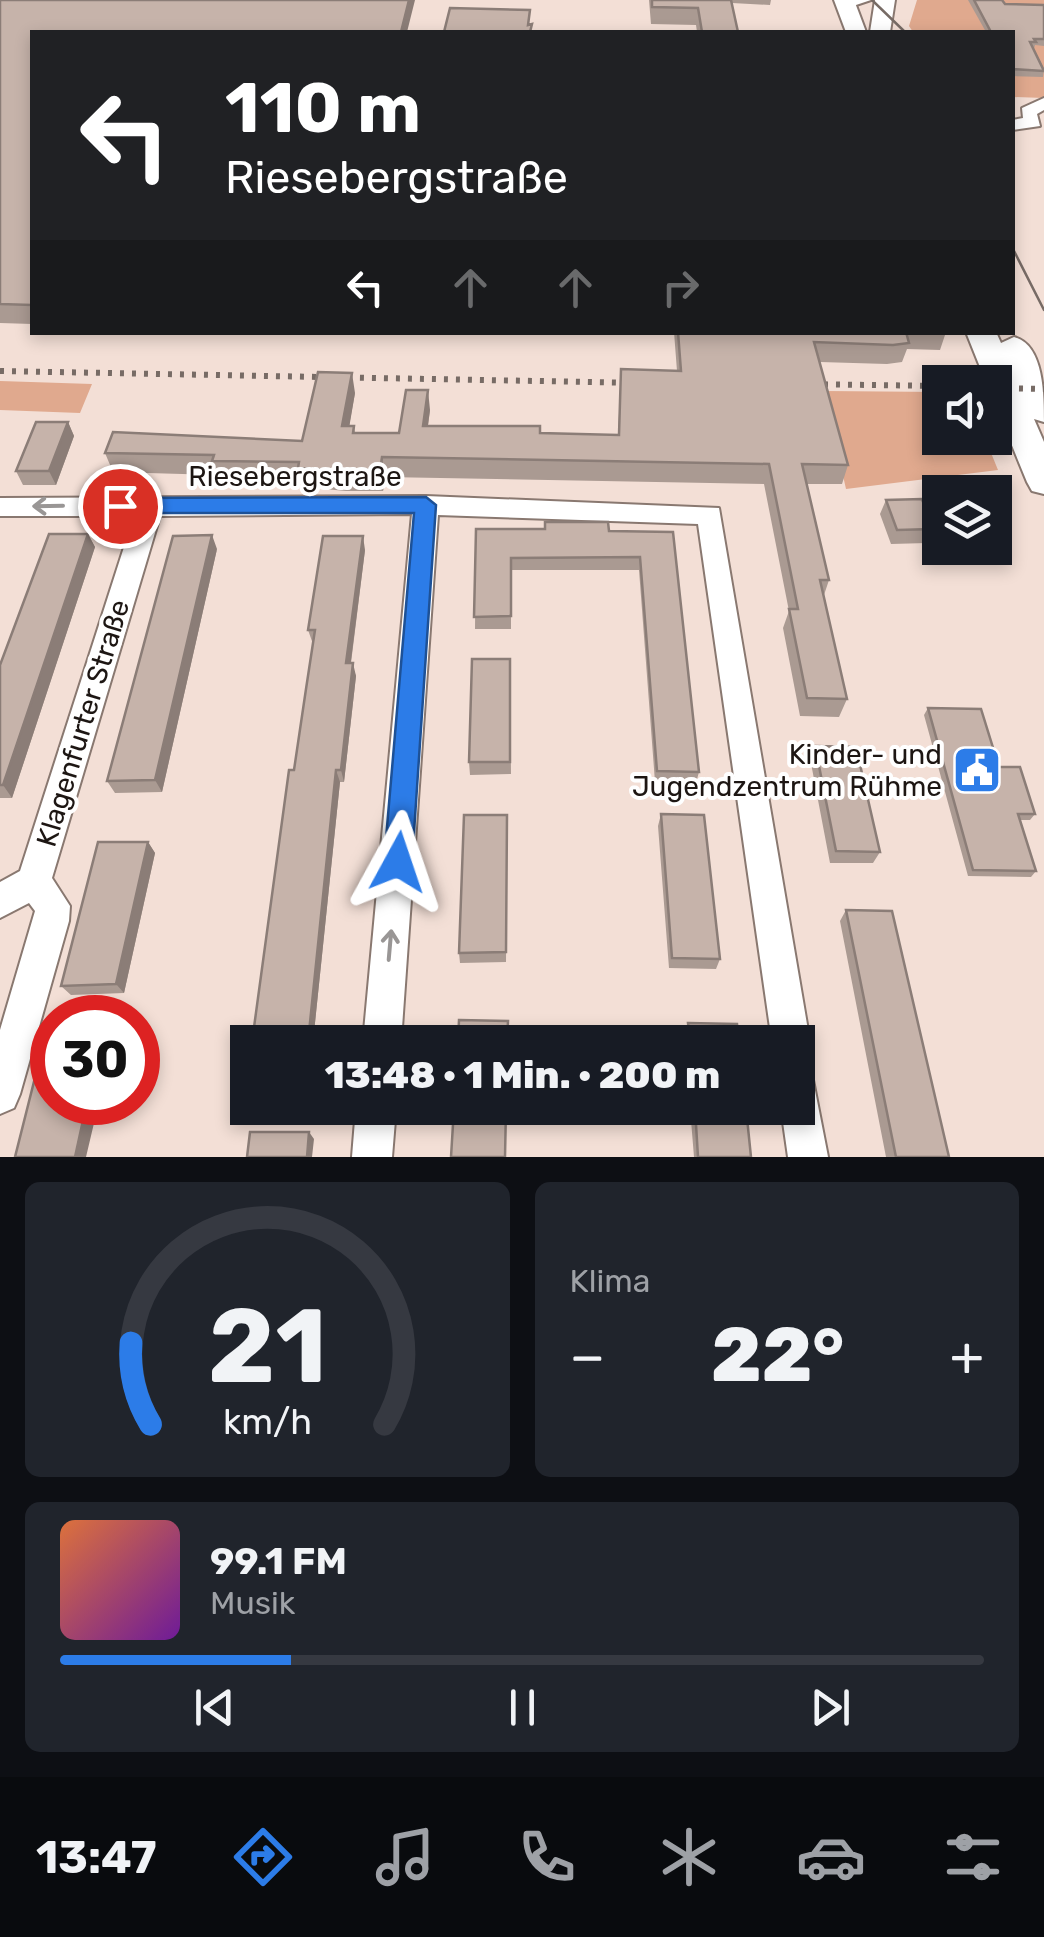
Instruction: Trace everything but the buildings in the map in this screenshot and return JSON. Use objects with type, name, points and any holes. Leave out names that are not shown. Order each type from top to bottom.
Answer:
[{"type":"main road","points":[[880,30],[885,0]]},
{"type":"main road","points":[[851,2],[856,30]]},
{"type":"main road","points":[[983,335],[1044,482]]},
{"type":"main road","points":[[1009,335],[1044,411]]},
{"type":"street","points":[[1015,102],[1044,103]]},
{"type":"street","points":[[1015,125],[1034,122],[1028,112],[1044,103]]},
{"type":"street","points":[[383,1025],[426,505]]},
{"type":"street","name":"Riesebergstraße","points":[[0,507],[426,505],[710,514],[788,1025]]},
{"type":"street","name":"Klagenfurter Straße","points":[[0,900],[34,882],[150,506]]},
{"type":"street","name":"Klagenfurter Straße","points":[[0,1094],[52,922],[53,906],[34,882]]},
{"type":"street","points":[[372,1157],[375,1125]]},
{"type":"street","points":[[803,1125],[808,1157]]},
{"type":"shaded area","points":[[917,0],[1044,0],[1044,98],[1015,97],[1015,30],[912,30],[909,26]]},
{"type":"shaded area","points":[[0,381],[92,384],[80,413],[0,410]]},
{"type":"shaded area","points":[[824,391],[922,392],[922,455],[992,455],[998,470],[922,475],[922,480],[846,489]]},
{"type":"tram line","points":[[872,0],[903,30]]},
{"type":"tram line","points":[[1015,253],[1044,310]]},
{"type":"railway","points":[[0,371],[645,383]]},
{"type":"railway","points":[[800,384],[922,386]]},
{"type":"railway","points":[[1012,388],[1044,389]]},
{"type":"place","name":"Kinder- und Jugendzentrum Rühme","points":[[977,770]]},
{"type":"route","points":[[120,506],[426,505],[398,862]]}]
